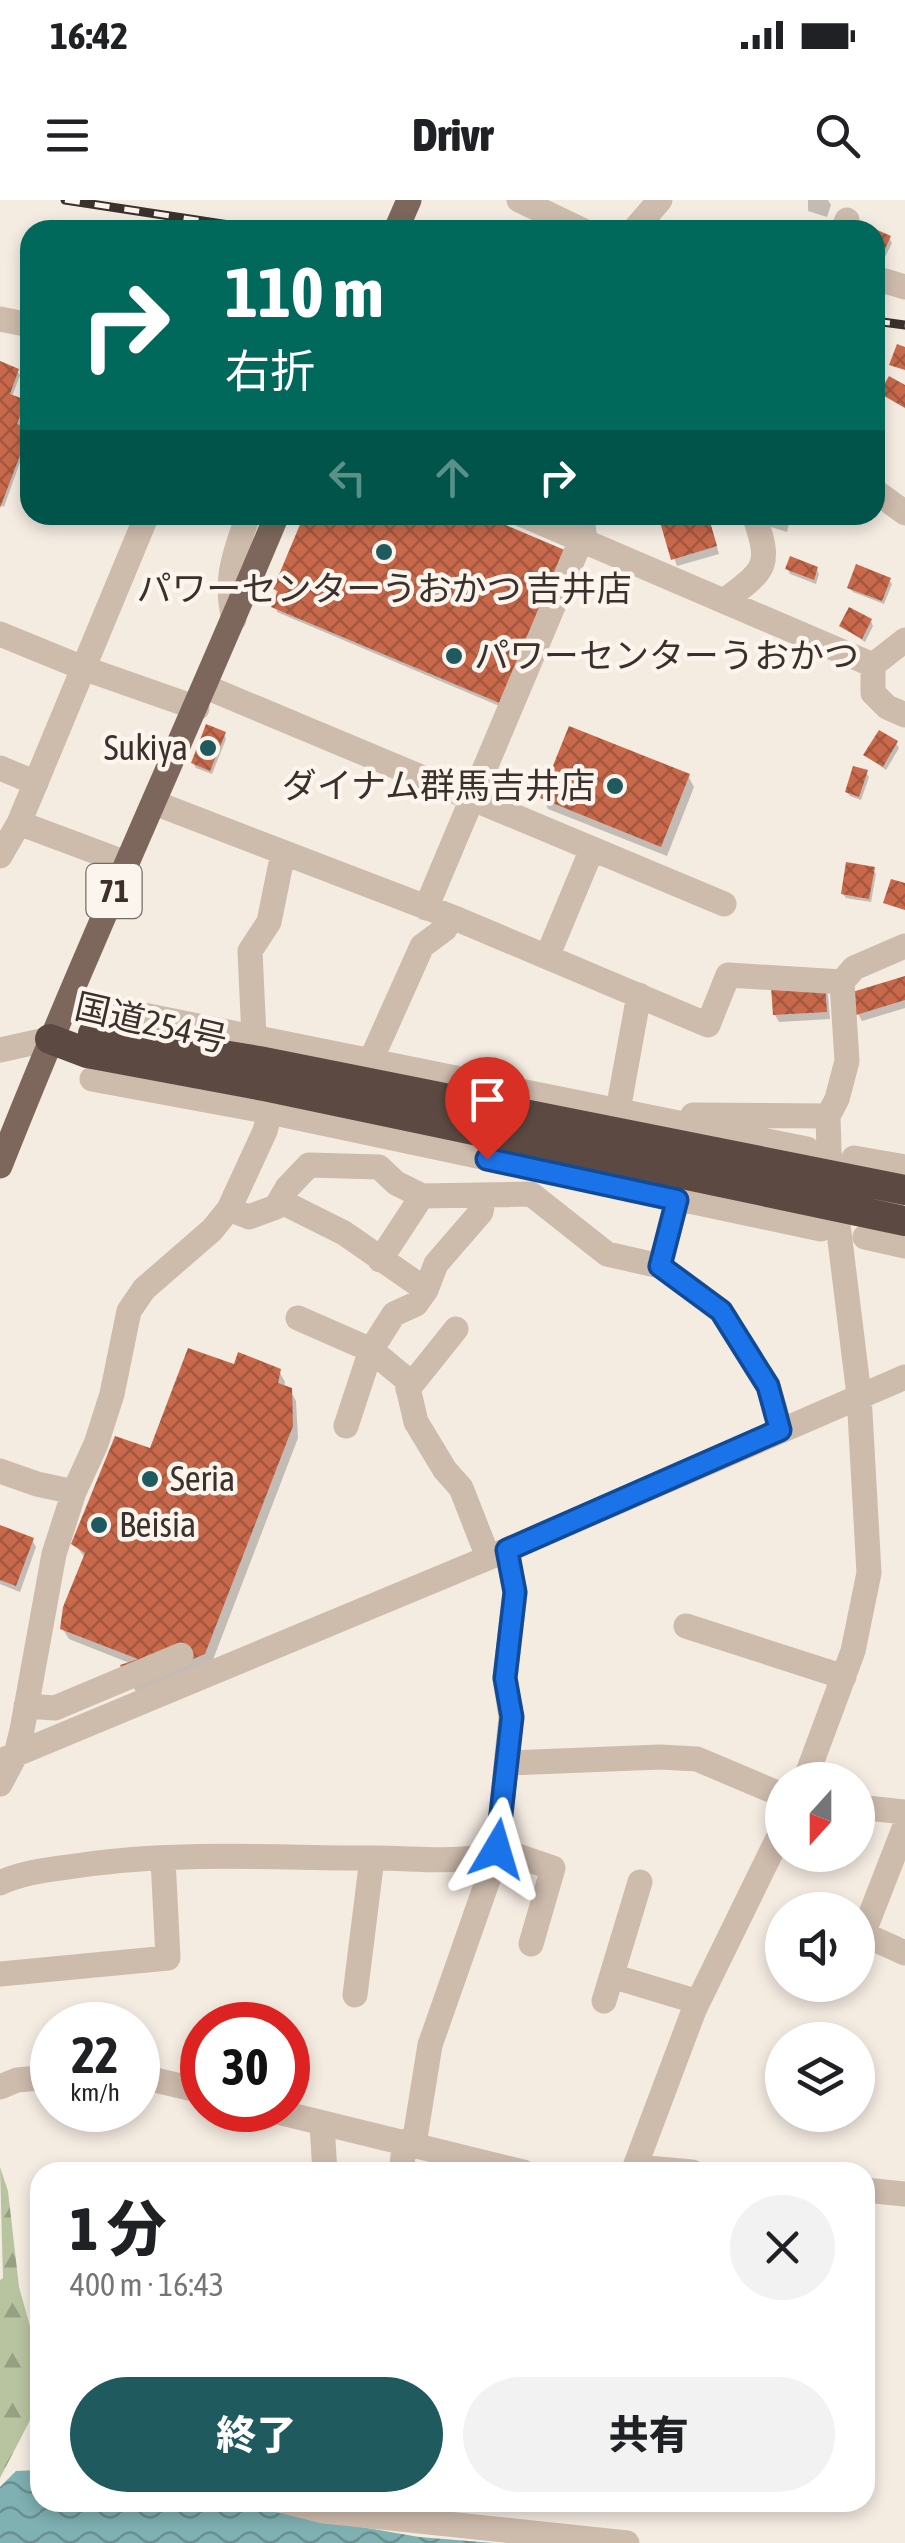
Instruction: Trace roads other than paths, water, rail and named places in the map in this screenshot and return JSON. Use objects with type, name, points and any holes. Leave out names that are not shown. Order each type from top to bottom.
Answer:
[{"type":"highway","name":"国道254号","points":[[50,1040],[92,1034],[255,1045],[650,1140],[844,1166],[905,1190]]},
{"type":"highway","name":"国道254号","points":[[50,1040],[87,1054],[270,1100],[726,1185],[829,1217],[905,1221]]},
{"type":"main road","name":"71","points":[[0,1166],[50,1040],[202,698],[273,525]]},
{"type":"street","points":[[519,200],[560,220]]},
{"type":"street","points":[[643,220],[660,200]]},
{"type":"street","points":[[885,499],[905,514]]},
{"type":"street","points":[[0,856],[36,783],[143,525]]},
{"type":"street","points":[[234,619],[228,594],[230,568],[245,525]]},
{"type":"street","points":[[546,525],[872,665]]},
{"type":"street","points":[[724,601],[758,576],[765,558],[757,525]]},
{"type":"street","points":[[371,1060],[422,946],[446,929],[438,912],[472,798],[581,540]]},
{"type":"street","points":[[0,634],[83,668],[202,698],[472,798],[724,904]]},
{"type":"street","points":[[872,665],[905,640]]},
{"type":"street","points":[[872,665],[872,692],[887,707],[905,715]]},
{"type":"street","points":[[0,768],[36,783]]},
{"type":"street","points":[[155,803],[438,912],[708,1025],[728,975],[842,982]]},
{"type":"street","points":[[18,823],[126,863]]},
{"type":"street","points":[[547,957],[592,849]]},
{"type":"street","points":[[255,1045],[250,951],[269,922],[283,853]]},
{"type":"street","points":[[812,1762],[844,1677],[863,1610],[868,1573],[860,1395],[829,1217],[844,1166],[828,1116],[841,1088],[847,1061],[842,982],[854,968],[905,946]]},
{"type":"street","points":[[614,1110],[639,995]]},
{"type":"street","points":[[118,1010],[255,1045],[371,1060],[808,1149]]},
{"type":"street","points":[[0,1050],[50,1040]]},
{"type":"street","points":[[92,1078],[270,1100],[672,1199],[829,1217]]},
{"type":"street","points":[[0,1784],[26,1706],[54,1554],[112,1394],[129,1311],[144,1289],[212,1230],[229,1209],[270,1100]]},
{"type":"street","points":[[614,1110],[650,1140]]},
{"type":"street","points":[[687,1126],[688,1115],[828,1116]]},
{"type":"street","points":[[229,1209],[249,1217],[276,1207],[287,1188],[309,1165],[379,1167],[396,1183],[422,1196],[532,1194],[608,1254],[660,1266],[721,1311],[768,1386],[780,1430]]},
{"type":"street","points":[[844,1166],[905,1167]]},
{"type":"street","points":[[672,1199],[726,1185]]},
{"type":"street","points":[[346,1426],[371,1350],[394,1314],[416,1304],[436,1264],[481,1212],[484,1194]]},
{"type":"street","points":[[380,1260],[422,1196]]},
{"type":"street","points":[[660,1266],[672,1199]]},
{"type":"street","points":[[280,1201],[344,1233],[426,1290]]},
{"type":"street","points":[[865,1237],[905,1246]]},
{"type":"street","points":[[298,1318],[371,1350],[406,1379],[416,1422],[461,1488],[515,1592],[505,1678],[512,1717],[497,1852],[430,2045],[404,2162]]},
{"type":"street","points":[[408,1388],[456,1328]]},
{"type":"street","points":[[8,1758],[497,1554],[905,1377]]},
{"type":"street","points":[[0,1471],[74,1492]]},
{"type":"street","points":[[686,1626],[844,1677]]},
{"type":"street","points":[[26,1706],[55,1708],[181,1654]]},
{"type":"street","points":[[508,1764],[696,1759],[765,1788]]},
{"type":"street","points":[[875,1809],[905,1812]]},
{"type":"street","points":[[905,1826],[863,1934],[905,1953]]},
{"type":"street","points":[[0,1883],[24,1874],[131,1858],[465,1862],[497,1852],[553,1868],[532,1944]]},
{"type":"street","points":[[355,1995],[372,1858]]},
{"type":"street","points":[[0,1974],[168,1958],[164,1859]]},
{"type":"street","points":[[637,2162],[674,2056],[765,1865]]},
{"type":"street","points":[[604,2002],[640,1882]]},
{"type":"street","points":[[612,1976],[698,2002]]},
{"type":"street","points":[[0,2088],[30,2079]]},
{"type":"street","points":[[310,2122],[484,2162]]},
{"type":"street","points":[[322,2125],[324,2162]]},
{"type":"street","points":[[875,2191],[905,2194]]},
{"type":"street","points":[[420,2512],[626,2543]]},
{"type":"water","points":[[30,2470],[30,2512],[276,2512],[419,2537],[493,2543],[0,2543],[0,2487],[16,2471]]},
{"type":"railway","points":[[65,200],[196,220]]},
{"type":"railway","points":[[885,322],[905,325]]},
{"type":"place","name":"パワーセンターうおかつ 吉井店","points":[[384,552]]},
{"type":"place","name":"パワーセンターうおかつ","points":[[454,656]]},
{"type":"place","name":"Sukiya","points":[[208,748]]},
{"type":"place","name":"ダイナム群馬吉井店","points":[[615,786]]},
{"type":"place","name":"Seria","points":[[150,1479]]},
{"type":"place","name":"Beisia","points":[[99,1525]]}]
